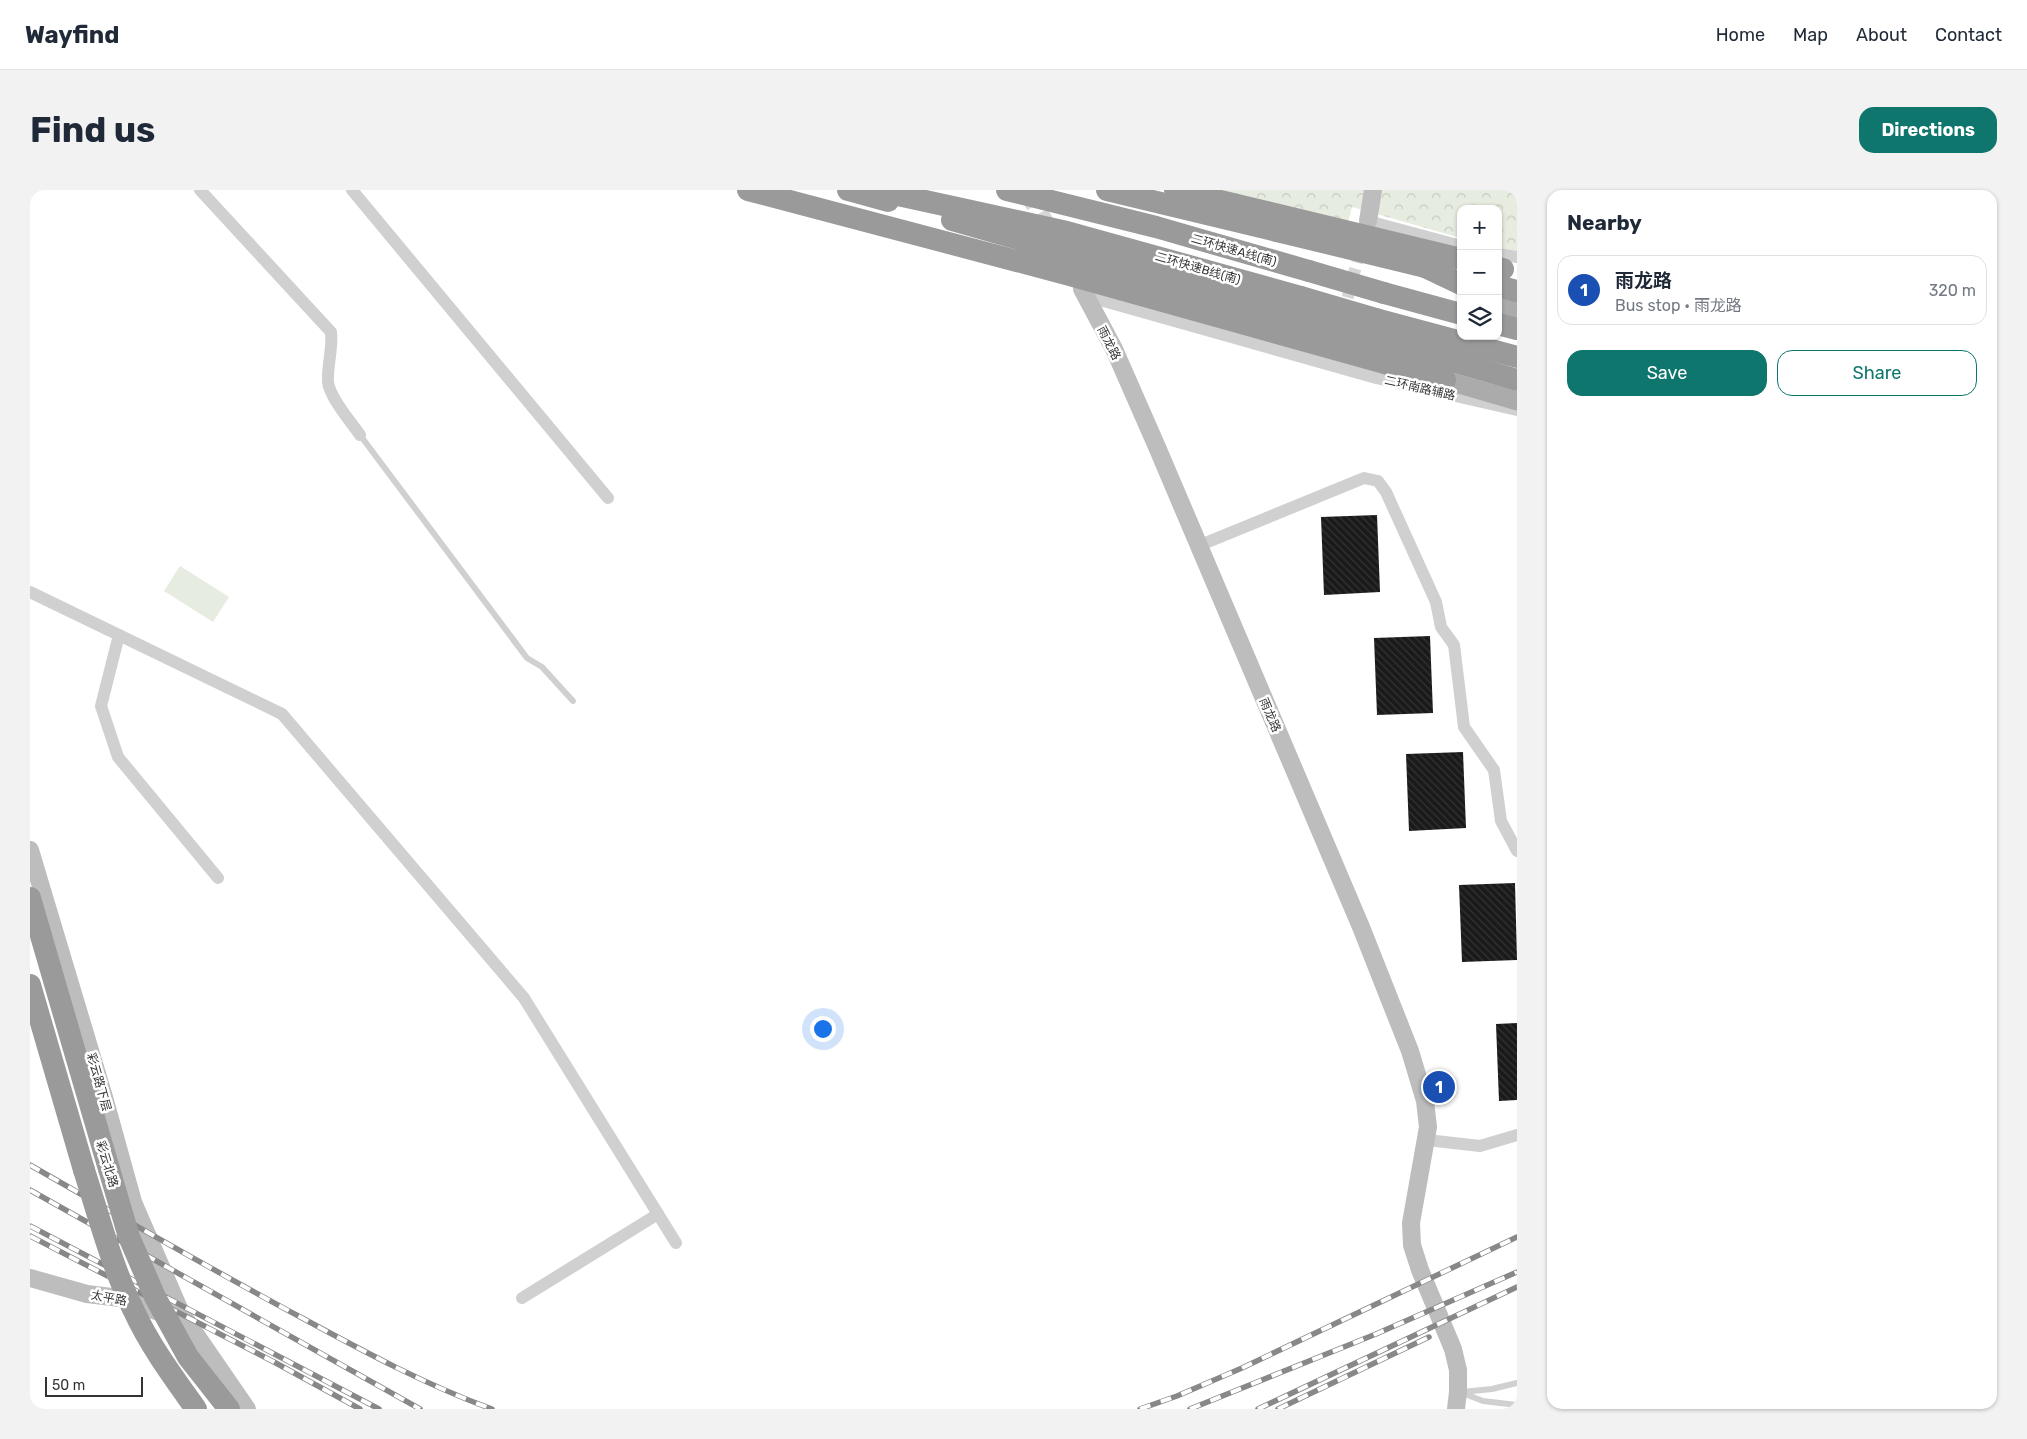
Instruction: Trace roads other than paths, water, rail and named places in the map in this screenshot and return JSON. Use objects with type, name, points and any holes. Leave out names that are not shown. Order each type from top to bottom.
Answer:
[{"type":"highway","points":[[748,190],[1052,270],[1445,380]]},
{"type":"highway","points":[[848,190],[1517,380]]},
{"type":"highway","name":"二环快速B线(南)","points":[[875,190],[1067,232],[1517,357]]},
{"type":"highway","name":"二环快速A线(南)","points":[[1007,190],[1147,225],[1457,313]]},
{"type":"highway","points":[[1107,190],[1457,257]]},
{"type":"highway","points":[[1175,190],[1279,223],[1457,275]]},
{"type":"highway","points":[[1279,223],[1310,222],[1369,243],[1457,282]]},
{"type":"highway","points":[[1505,268],[1517,290]]},
{"type":"highway","points":[[1502,325],[1517,329]]},
{"type":"highway","name":"彩云北路","points":[[30,898],[129,1237],[155,1298],[188,1356],[229,1409]]},
{"type":"highway","name":"彩云北路","points":[[30,985],[109,1250],[134,1312],[167,1368],[196,1409]]},
{"type":"main road","points":[[1502,304],[1517,311]]},
{"type":"main road","points":[[1445,380],[1517,399]]},
{"type":"street","points":[[200,190],[331,332],[332,341],[328,382],[331,393],[360,435]]},
{"type":"street","points":[[352,190],[608,498]]},
{"type":"street","points":[[1372,190],[1367,223],[1457,245]]},
{"type":"street","name":"二环南路辅路","points":[[1084,293],[1418,388],[1517,410]]},
{"type":"street","name":"雨龙路","points":[[1084,293],[1114,349],[1361,927],[1410,1051],[1426,1101],[1428,1127],[1411,1223],[1412,1245],[1420,1270],[1454,1349],[1458,1370],[1457,1400]]},
{"type":"street","points":[[1198,546],[1364,478],[1378,480],[1386,492],[1436,602],[1441,627],[1454,645],[1464,727],[1494,770],[1501,821],[1517,851]]},
{"type":"street","points":[[30,592],[282,714],[524,998],[676,1243]]},
{"type":"street","points":[[119,635],[101,706],[118,757],[218,878]]},
{"type":"street","name":"彩云路下层","points":[[30,850],[101,1087],[132,1202],[181,1313],[247,1409]]},
{"type":"street","points":[[30,1024],[52,1101],[100,1249],[120,1298],[154,1361],[186,1409]]},
{"type":"street","points":[[1427,1140],[1480,1146],[1517,1135]]},
{"type":"street","points":[[522,1298],[658,1214]]},
{"type":"street","name":"太平路","points":[[30,1278],[87,1294],[120,1298],[187,1322]]},
{"type":"lane","points":[[360,435],[527,658],[542,667],[574,701]]},
{"type":"lane","points":[[1457,1400],[1517,1383]]},
{"type":"lane","points":[[1457,1400],[1517,1405]]},
{"type":"tunnel","points":[[1026,190],[1053,236]]},
{"type":"tunnel","points":[[1343,315],[1361,247]]},
{"type":"railway","points":[[30,1165],[350,1344],[420,1379],[492,1409]]},
{"type":"railway","points":[[30,1190],[420,1409]]},
{"type":"railway","points":[[30,1226],[379,1409]]},
{"type":"railway","points":[[30,1236],[274,1362],[360,1409]]},
{"type":"railway","points":[[1140,1409],[1177,1396],[1242,1368],[1517,1237]]},
{"type":"railway","points":[[1190,1409],[1376,1334],[1517,1272]]},
{"type":"railway","points":[[1258,1409],[1517,1287]]},
{"type":"railway","points":[[1278,1409],[1429,1337]]},
{"type":"place","name":"雨龙路","points":[[1439,1087]]}]
